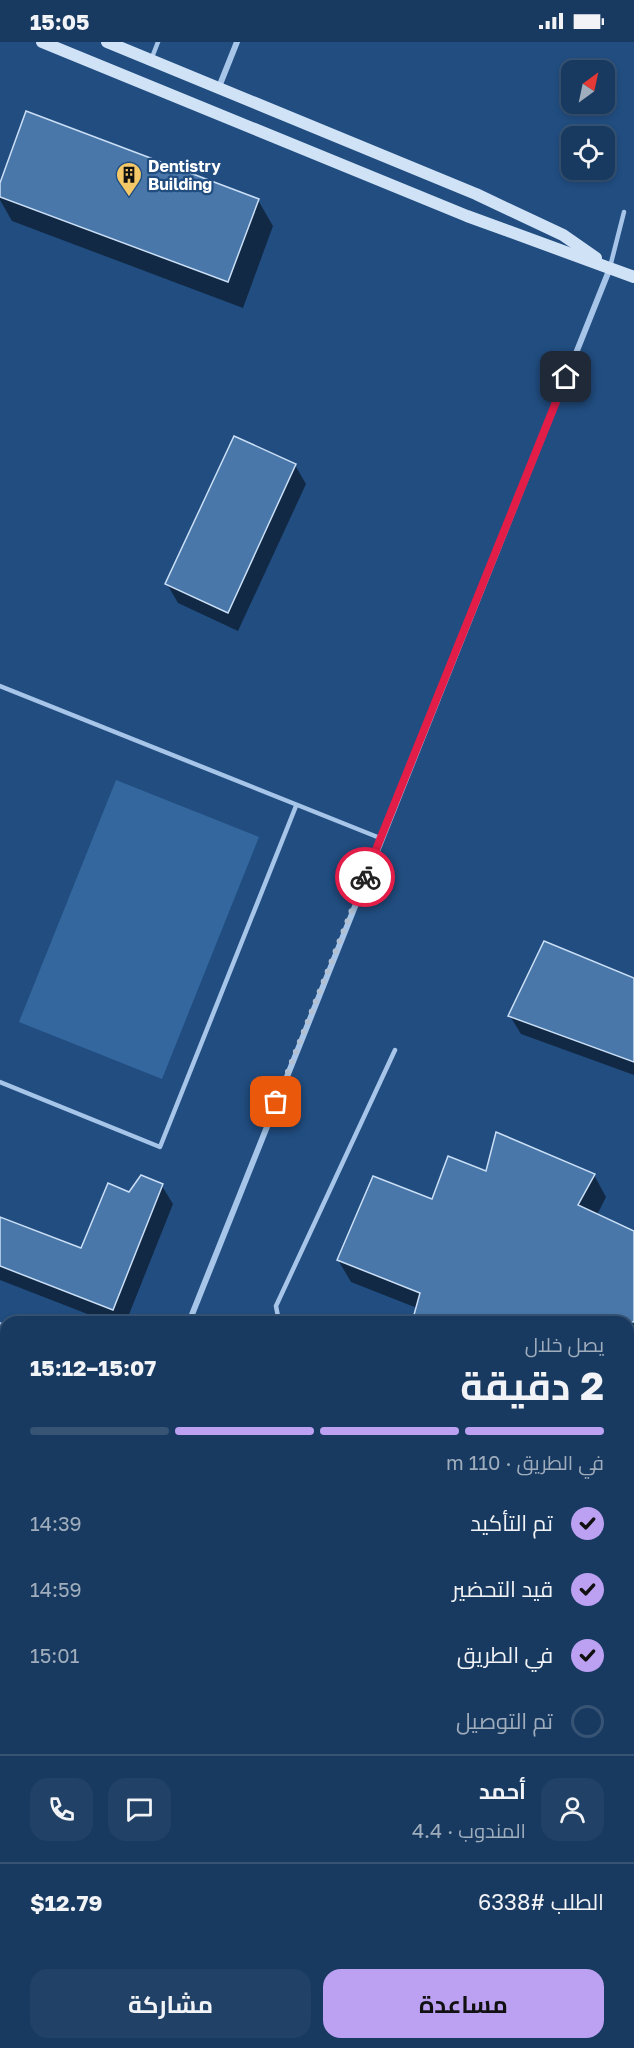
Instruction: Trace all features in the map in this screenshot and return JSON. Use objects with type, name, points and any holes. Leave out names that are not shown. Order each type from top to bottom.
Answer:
[{"type":"street","points":[[42,42],[467,216],[634,277]]},
{"type":"street","points":[[107,42],[510,209],[563,236],[610,267]]},
{"type":"street","points":[[219,87],[237,42]]},
{"type":"street","points":[[191,1316],[380,838],[610,267]]},
{"type":"lane","points":[[151,60],[158,42]]},
{"type":"lane","points":[[610,267],[624,212]]},
{"type":"lane","points":[[0,686],[380,838]]},
{"type":"lane","points":[[0,1082],[159,1147],[296,806]]},
{"type":"lane","points":[[278,1316],[276,1306],[395,1050]]},
{"type":"shaded area","points":[[116,780],[259,837],[162,1079],[19,1022]]},
{"type":"building","name":"Dentistry Building","points":[[26,111],[259,199],[228,282],[0,197],[0,183]]},
{"type":"building","points":[[234,436],[296,464],[228,613],[165,584]]},
{"type":"building","points":[[544,941],[634,978],[634,1062],[508,1016]]},
{"type":"building","points":[[496,1132],[595,1174],[578,1205],[634,1231],[634,1316],[414,1316],[420,1293],[337,1260],[373,1176],[432,1199],[448,1156],[486,1171]]},
{"type":"building","points":[[141,1175],[163,1184],[113,1310],[0,1266],[0,1217],[81,1248],[108,1183],[129,1192]]},
{"type":"way so far","points":[[276,1102],[365,877]]},
{"type":"place","name":"Dentistry Building","points":[[129,198]]},
{"type":"route","points":[[365,877],[566,377]]}]
